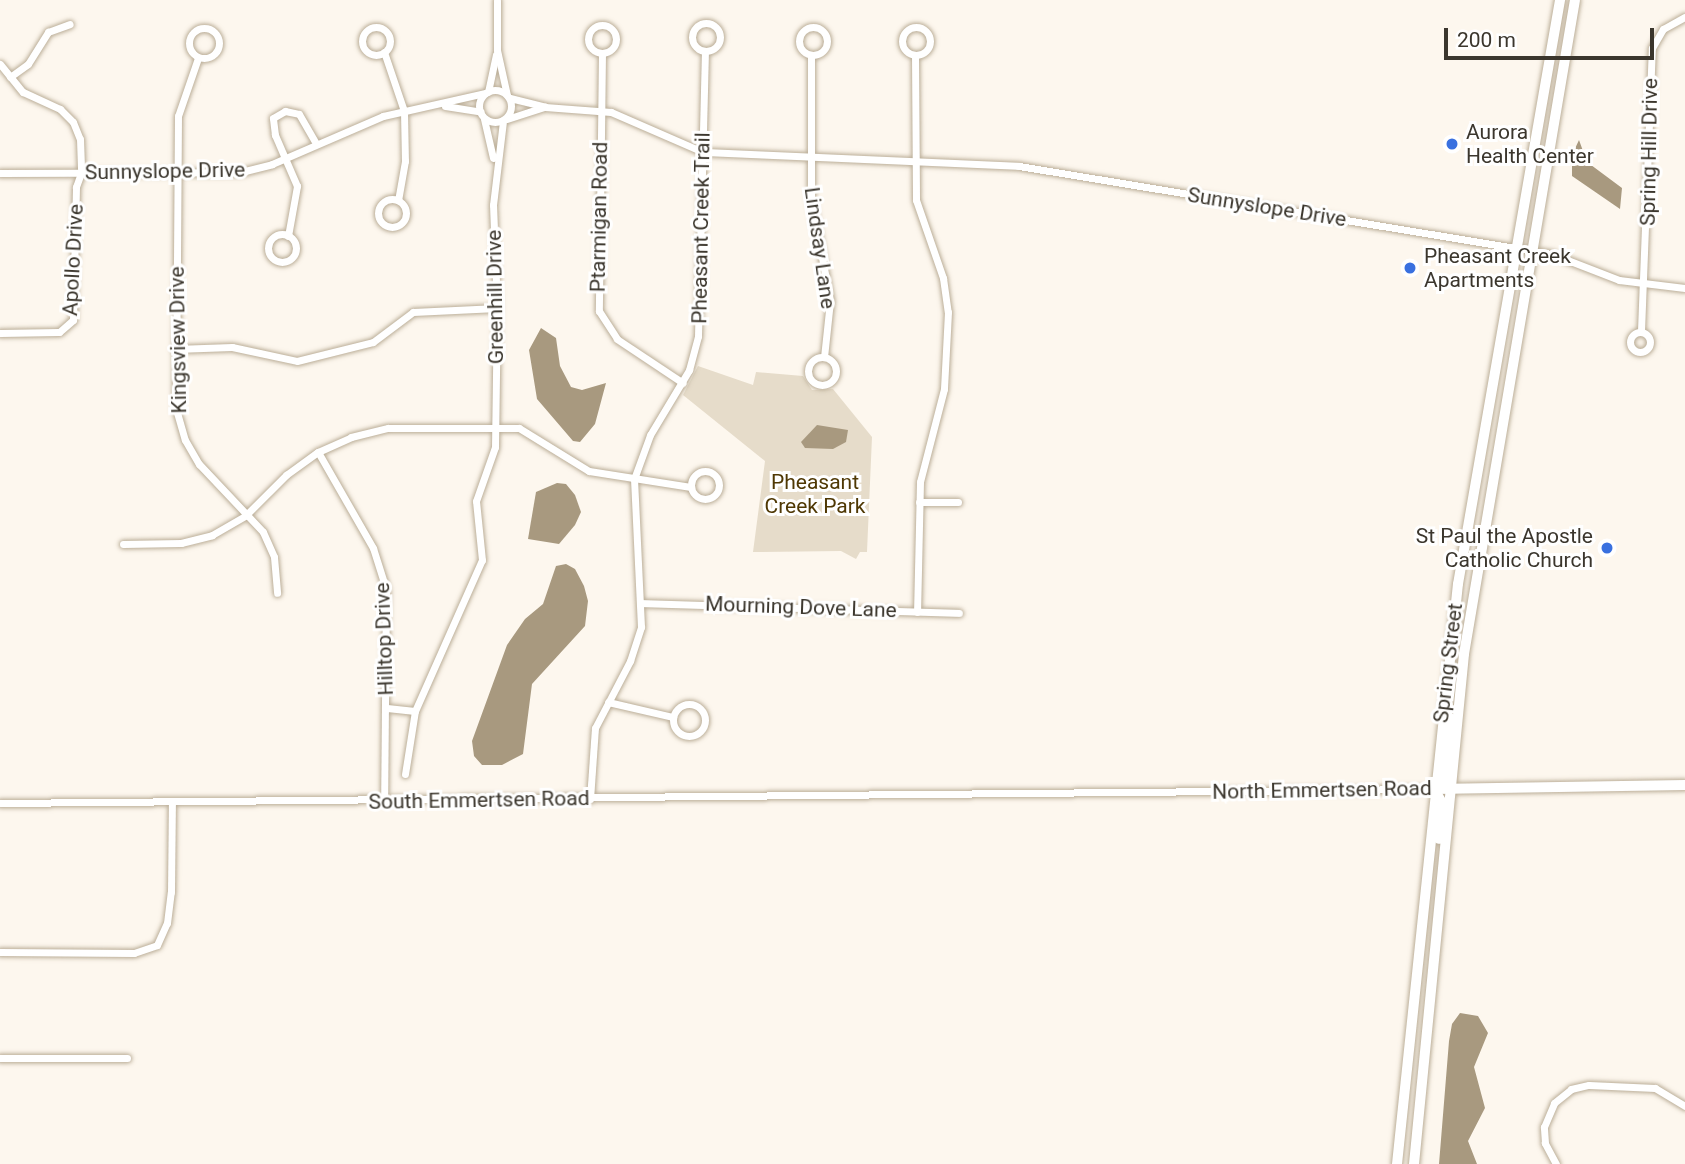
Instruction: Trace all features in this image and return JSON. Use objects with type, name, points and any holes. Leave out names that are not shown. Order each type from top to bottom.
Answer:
[{"type":"main road","name":"Spring Street","points":[[1397,1164],[1444,702],[1472,504],[1514,248],[1560,0]]},
{"type":"main road","name":"Spring Street","points":[[1414,1164],[1459,703],[1488,508],[1575,0]]},
{"type":"main road","points":[[1496,357],[1514,361]]},
{"type":"main road","points":[[1472,504],[1488,508]]},
{"type":"main road","points":[[1444,702],[1459,703]]},
{"type":"main road","points":[[1444,702],[1449,712],[1443,777],[1451,789]]},
{"type":"main road","name":"North Emmertsen Road","points":[[1434,789],[1685,785]]},
{"type":"main road","points":[[1425,880],[1442,881],[1437,862],[1442,803],[1434,789]]},
{"type":"main road","points":[[1408,1056],[1425,1057]]},
{"type":"street","points":[[497,0],[497,50],[509,96]]},
{"type":"street","name":"Spring Hill Drive","points":[[1641,331],[1645,284],[1650,58],[1654,42],[1668,24],[1685,17]]},
{"type":"street","name":"Pheasant Creek Trail","points":[[710,23],[717,28],[720,41],[705,51],[697,47],[692,35],[700,24],[710,23]]},
{"type":"street","points":[[10,77],[33,58],[48,32],[70,24]]},
{"type":"street","name":"Ptarmigan Road","points":[[600,25],[613,30],[616,38],[610,50],[602,53],[588,42],[592,29],[600,25]]},
{"type":"street","points":[[380,27],[387,32],[389,45],[384,52],[366,51],[362,38],[367,30],[380,27]]},
{"type":"street","name":"Lindsay Lane","points":[[816,27],[827,41],[820,52],[811,55],[803,51],[799,38],[807,28],[816,27]]},
{"type":"street","points":[[920,27],[930,41],[924,53],[915,55],[907,52],[902,39],[906,31],[920,27]]},
{"type":"street","name":"Kingsview Drive","points":[[198,29],[209,29],[219,39],[218,49],[212,57],[198,58],[190,51],[188,41],[198,29]]},
{"type":"street","points":[[482,115],[497,50]]},
{"type":"street","name":"Pheasant Creek Trail","points":[[590,799],[592,741],[636,646],[642,603],[634,479],[650,435],[683,383],[700,324],[705,51]]},
{"type":"street","points":[[384,52],[404,111],[405,161],[398,200],[406,210],[405,219],[398,225],[386,225],[379,218],[381,204],[398,200]]},
{"type":"street","name":"Ptarmigan Road","points":[[602,53],[599,311],[617,339],[683,383]]},
{"type":"street","name":"Lindsay Lane","points":[[811,55],[813,214],[830,301],[824,357],[836,371],[830,383],[821,386],[810,379],[808,370],[812,362],[824,357]]},
{"type":"street","points":[[915,55],[914,159],[918,212],[943,278],[948,312],[944,389],[919,502],[917,612]]},
{"type":"street","name":"Kingsview Drive","points":[[198,58],[178,116],[176,409],[185,440],[209,476],[248,513],[272,550],[277,593]]},
{"type":"street","name":"Apollo Drive","points":[[0,64],[23,92],[60,109],[74,122],[80,139],[81,173],[76,187],[74,315],[68,328],[0,333]]},
{"type":"street","points":[[486,92],[545,107]]},
{"type":"street","name":"Sunnyslope Drive","points":[[0,173],[241,172],[404,111],[444,106],[486,92]]},
{"type":"street","name":"Greenhill Drive","points":[[494,166],[504,120],[512,107],[509,96]]},
{"type":"street","name":"Sunnyslope Drive","points":[[444,106],[504,120]]},
{"type":"street","points":[[504,120],[545,107]]},
{"type":"street","name":"Sunnyslope Drive","points":[[545,107],[600,110],[704,152],[914,159],[1019,166],[1533,251],[1575,261],[1619,280],[1685,288]]},
{"type":"street","points":[[288,236],[297,186],[272,125],[277,113],[299,114],[316,144]]},
{"type":"street","name":"Greenhill Drive","points":[[405,774],[415,711],[479,573],[482,558],[476,501],[495,447],[497,308],[494,166],[482,115]]},
{"type":"street","points":[[288,236],[295,242],[295,254],[289,261],[276,261],[268,249],[271,240],[288,236]]},
{"type":"street","points":[[175,349],[232,348],[297,361],[373,342],[413,312],[497,308]]},
{"type":"street","points":[[123,544],[197,540],[248,513],[286,475],[318,452],[388,428],[519,428],[581,468],[691,487]]},
{"type":"street","name":"Hilltop Drive","points":[[318,452],[373,548],[383,576],[387,708],[384,801]]},
{"type":"street","points":[[704,471],[716,476],[719,484],[709,499],[695,495],[691,487],[696,475],[704,471]]},
{"type":"street","points":[[919,502],[958,502]]},
{"type":"street","name":"Mourning Dove Lane","points":[[642,603],[959,613]]},
{"type":"street","points":[[608,702],[673,717]]},
{"type":"street","points":[[693,704],[705,720],[701,730],[687,736],[678,731],[673,717],[682,705],[693,704]]},
{"type":"street","points":[[387,708],[415,711]]},
{"type":"street","name":"North Emmertsen Road","points":[[958,795],[1434,789]]},
{"type":"street","name":"South Emmertsen Road","points":[[0,803],[958,795]]},
{"type":"street","points":[[0,952],[134,953],[157,945],[167,923],[172,803]]},
{"type":"street","points":[[0,1058],[128,1058]]},
{"type":"street","points":[[1556,1164],[1545,1143],[1546,1118],[1558,1099],[1579,1086],[1655,1088],[1685,1106]]},
{"type":"green space","name":"Pheasant Creek Park","points":[[698,366],[753,385],[756,372],[803,376],[812,390],[833,389],[872,437],[867,552],[860,552],[856,559],[841,551],[753,552],[765,461],[683,395]]},
{"type":"shaded area","points":[[1579,140],[1587,162],[1622,188],[1620,209],[1572,176],[1572,155]]},
{"type":"shaded area","points":[[541,328],[556,338],[560,366],[571,387],[582,390],[606,383],[595,424],[580,442],[573,441],[537,399],[529,350]]},
{"type":"shaded area","points":[[817,425],[848,430],[846,442],[833,449],[805,448],[801,442]]},
{"type":"shaded area","points":[[557,483],[566,484],[575,495],[581,512],[575,525],[559,544],[528,539],[536,492]]},
{"type":"shaded area","points":[[566,564],[575,569],[584,586],[588,601],[585,626],[532,684],[523,754],[502,765],[482,765],[474,756],[472,741],[507,645],[525,619],[543,604],[556,566]]},
{"type":"shaded area","points":[[1460,1013],[1478,1016],[1488,1033],[1474,1067],[1485,1108],[1468,1141],[1477,1164],[1439,1164],[1449,1041],[1452,1024]]},
{"type":"place","name":"Aurora Health Center","points":[[1452,144]]},
{"type":"place","name":"Pheasant Creek Apartments","points":[[1410,268]]},
{"type":"place","name":"St Paul the Apostle Catholic Church","points":[[1607,548]]}]
